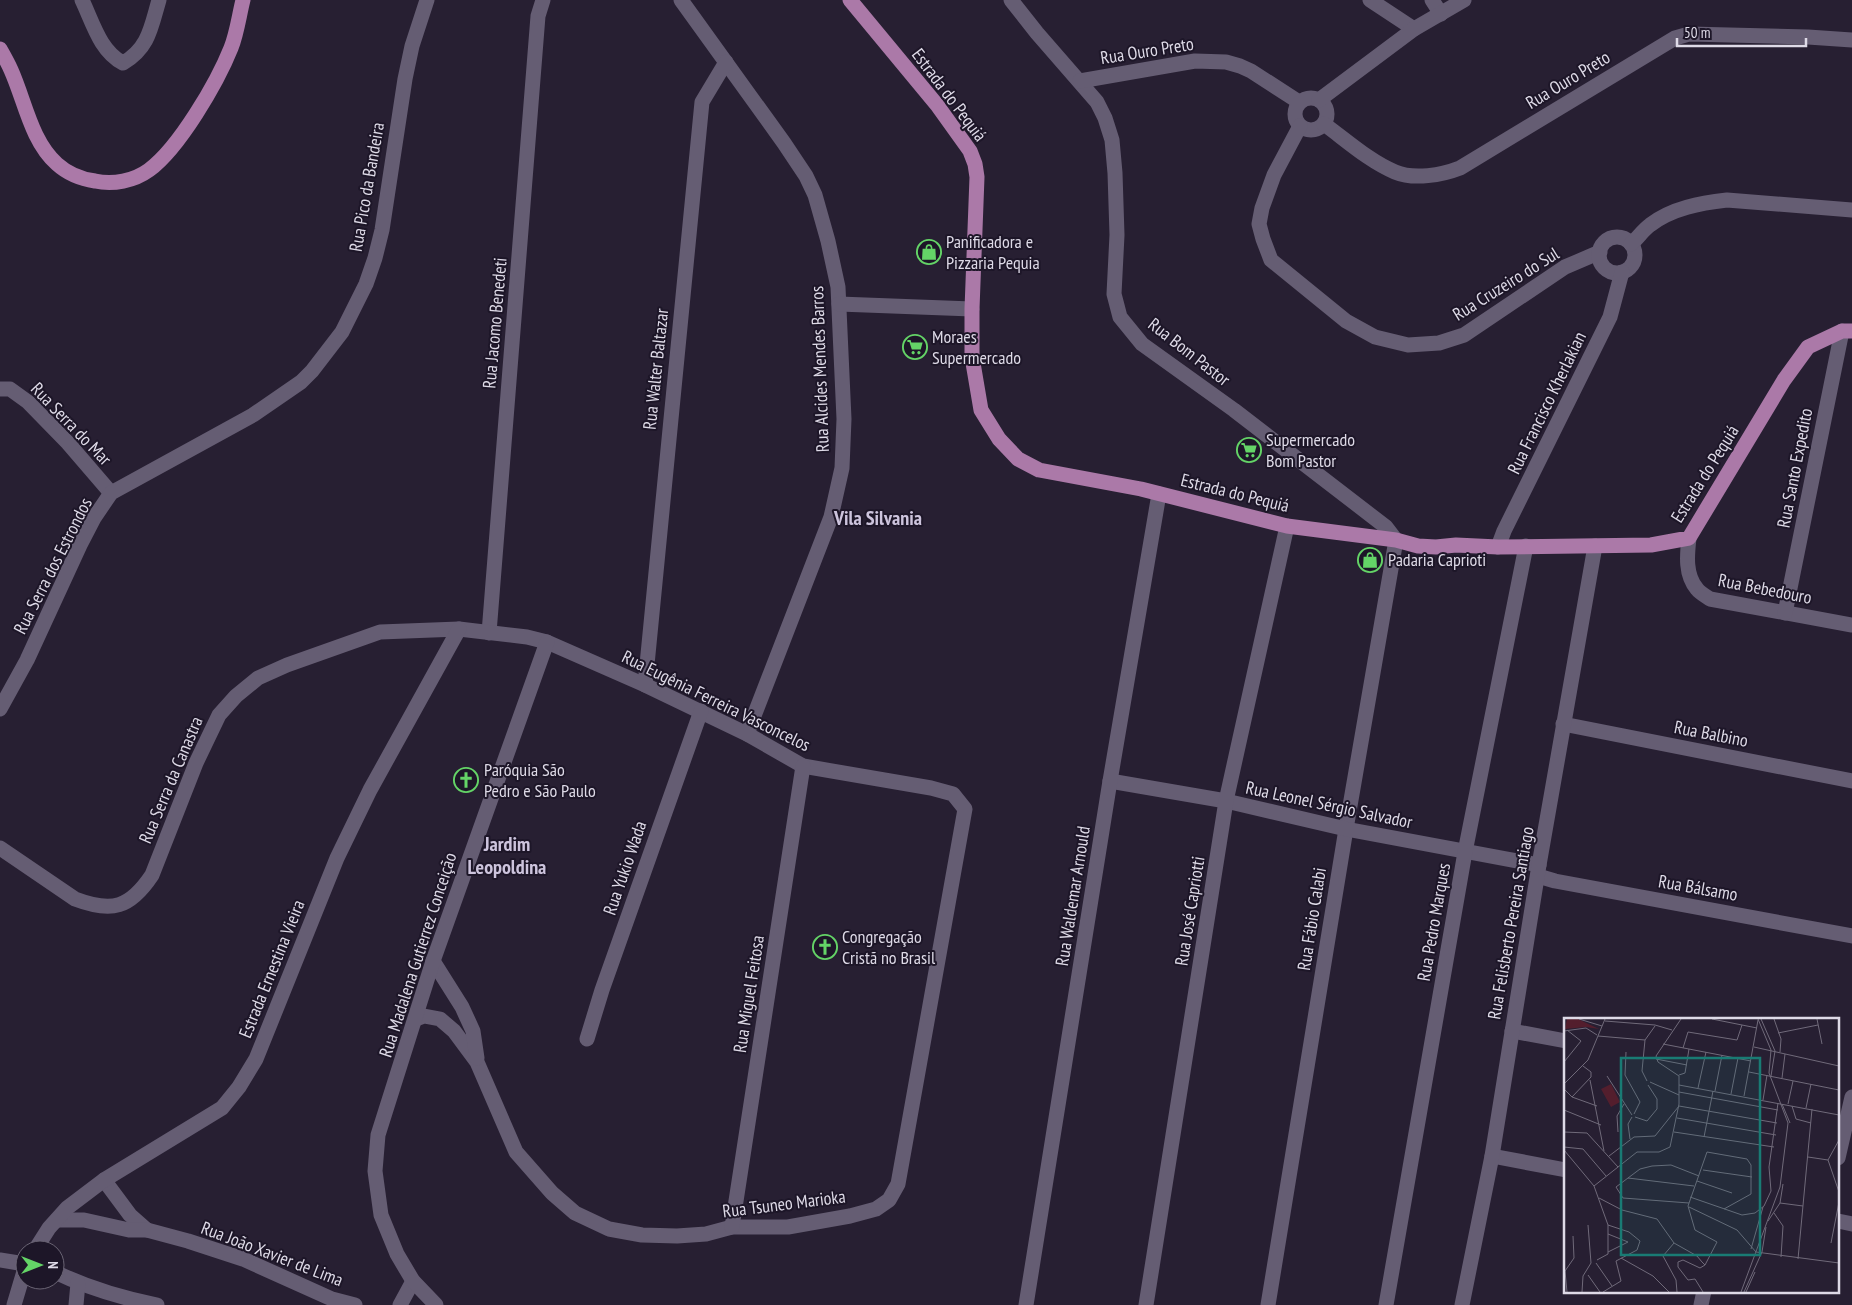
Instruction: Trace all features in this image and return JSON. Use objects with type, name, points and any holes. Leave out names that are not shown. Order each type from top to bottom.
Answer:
[{"type":"main road","points":[[0,50],[11,69],[35,133],[57,165],[72,175],[114,183],[133,179],[148,171],[176,142],[202,105],[220,73],[232,46],[243,0]]},
{"type":"main road","name":"Estrada do Pequiá","points":[[850,0],[937,105],[970,151],[977,177],[972,358],[981,410],[999,439],[1018,459],[1039,470],[1159,494],[1287,526],[1396,540],[1418,546],[1456,545],[1498,548],[1651,545],[1688,538],[1784,380],[1808,347],[1847,331]]},
{"type":"street","points":[[82,0],[104,48],[113,58],[123,63],[143,47],[159,0]]},
{"type":"street","name":"Rua Pico da Bandeira","points":[[111,493],[253,415],[301,382],[312,371],[342,332],[366,284],[375,258],[382,230],[405,78],[412,46],[427,0]]},
{"type":"street","name":"Rua Jacomo Benedeti","points":[[489,633],[538,16],[543,0]]},
{"type":"street","name":"Rua Alcides Mendes Barros","points":[[681,0],[806,176],[815,195],[838,287],[844,418],[842,468],[831,517],[747,734]]},
{"type":"street","name":"Rua Bom Pastor","points":[[1011,0],[1097,102],[1112,140],[1117,235],[1114,294],[1120,317],[1142,344],[1234,410],[1386,527],[1396,540]]},
{"type":"street","points":[[1370,0],[1414,29]]},
{"type":"street","points":[[1432,0],[1441,14]]},
{"type":"street","points":[[1319,100],[1414,29],[1464,0]]},
{"type":"street","name":"Rua Ouro Preto","points":[[1324,124],[1371,158],[1396,173],[1432,176],[1460,168],[1675,38],[1689,34],[1852,40]]},
{"type":"street","name":"Rua Ouro Preto","points":[[1080,81],[1195,61],[1226,62],[1251,71],[1300,102]]},
{"type":"street","name":"Rua Walter Baltazar","points":[[645,685],[702,102],[726,62]]},
{"type":"street","points":[[1309,98],[1319,100],[1326,108],[1327,113],[1324,124],[1316,130],[1300,126],[1295,117],[1296,107],[1300,102],[1309,98]]},
{"type":"street","name":"Rua Cruzeiro do Sul","points":[[1300,126],[1274,175],[1262,208],[1259,224],[1263,239],[1272,260],[1346,321],[1375,337],[1408,345],[1439,343],[1464,335],[1561,270],[1600,252]]},
{"type":"street","points":[[1631,244],[1641,232],[1664,216],[1686,207],[1709,202],[1727,200],[1852,210]]},
{"type":"street","points":[[1616,237],[1627,240],[1631,244],[1634,248],[1634,260],[1627,270],[1616,273],[1605,268],[1600,252],[1606,242],[1616,237]]},
{"type":"street","name":"Rua Francisco Kherlakian","points":[[1498,548],[1504,531],[1614,310],[1622,272]]},
{"type":"street","points":[[839,304],[972,309]]},
{"type":"street","name":"Rua Santo Expedito","points":[[1785,613],[1847,331]]},
{"type":"street","name":"Rua Serra do Mar","points":[[0,389],[10,389],[28,402],[68,443],[111,493]]},
{"type":"street","name":"Rua Serra dos Estrondos","points":[[0,710],[27,660],[80,545],[94,518],[111,493]]},
{"type":"street","name":"Rua Waldemar Arnould","points":[[1026,1305],[1110,781],[1159,494]]},
{"type":"street","name":"Rua José Capriotti","points":[[1146,1305],[1226,801],[1287,526]]},
{"type":"street","name":"Rua Bebedouro","points":[[1688,538],[1686,560],[1690,578],[1697,590],[1710,599],[1852,625]]},
{"type":"street","name":"Rua Fábio Calabi","points":[[1268,1305],[1346,829],[1396,540]]},
{"type":"street","name":"Rua Pedro Marques","points":[[1386,1305],[1465,852],[1526,546]]},
{"type":"street","name":"Rua Felisberto Pereira Santiago","points":[[1462,1305],[1492,1156],[1538,871],[1595,546]]},
{"type":"street","name":"Rua Serra da Canastra","points":[[0,848],[75,899],[88,904],[109,906],[127,903],[142,889],[152,875],[196,763],[219,715],[236,696],[258,678],[287,664],[380,632],[458,629],[489,633]]},
{"type":"street","name":"Estrada Ernestina Vieira","points":[[42,1240],[67,1208],[104,1180],[222,1108],[239,1087],[256,1059],[341,849],[370,790],[458,629]]},
{"type":"street","name":"Rua Eugênia Ferreira Vasconcelos","points":[[489,633],[527,637],[547,642],[701,711],[747,734],[803,766],[931,788]]},
{"type":"street","name":"Rua Madalena Gutierrez Conceição","points":[[436,1305],[413,1281],[397,1254],[381,1214],[375,1171],[378,1135],[433,961],[547,642]]},
{"type":"street","name":"Rua Yukio Wada","points":[[587,1038],[602,990],[701,711]]},
{"type":"street","name":"Rua Balbino","points":[[1564,724],[1852,781]]},
{"type":"street","name":"Rua Miguel Feitosa","points":[[732,1228],[803,766]]},
{"type":"street","name":"Rua Leonel Sérgio Salvador","points":[[1110,781],[1226,801],[1346,829],[1465,852],[1538,871]]},
{"type":"street","name":"Rua Tsuneo Marioka","points":[[416,1019],[424,1016],[440,1019],[454,1031],[477,1062],[516,1152],[552,1193],[575,1213],[609,1228],[642,1235],[678,1236],[706,1234],[732,1228],[788,1227],[850,1216],[876,1209],[889,1200],[898,1184],[965,809],[953,794],[931,788]]},
{"type":"street","name":"Rua Bálsamo","points":[[1538,871],[1555,881],[1852,936]]},
{"type":"street","name":"Rua Tsuneo Marioka","points":[[433,961],[462,1007],[472,1031],[477,1062]]},
{"type":"street","points":[[1512,1031],[1564,1041]]},
{"type":"street","points":[[1840,1149],[1852,1096]]},
{"type":"street","points":[[1492,1156],[1564,1170]]},
{"type":"street","name":"Rua João Xavier de Lima","points":[[104,1180],[130,1215],[147,1230]]},
{"type":"street","name":"Rua João Xavier de Lima","points":[[57,1220],[84,1220],[129,1230],[147,1230],[243,1258],[332,1298],[355,1305]]},
{"type":"street","points":[[0,1260],[15,1262]]},
{"type":"street","points":[[65,1277],[78,1283],[131,1300],[157,1305]]},
{"type":"street","points":[[400,1305],[413,1281]]},
{"type":"street","points":[[76,1305],[78,1283]]},
{"type":"street","points":[[14,1305],[18,1290]]},
{"type":"street","points":[[1701,1305],[1704,1292]]},
{"type":"street","points":[[0,1301],[6,1305]]},
{"type":"place","name":"Panificadora e Pizzaria Pequia","points":[[929,252]]},
{"type":"place","name":"Moraes Supermercado","points":[[915,347]]},
{"type":"place","name":"Supermercado Bom Pastor","points":[[1249,450]]},
{"type":"place","name":"Padaria Caprioti","points":[[1370,560]]},
{"type":"place","name":"Paróquia São Pedro e São Paulo","points":[[466,780]]},
{"type":"place","name":"Congregação Cristã no Brasil","points":[[825,947]]},
{"type":"district","name":"Vila Silvania","points":[[878,518]]},
{"type":"district","name":"Jardim Leopoldina","points":[[507,856]]}]
